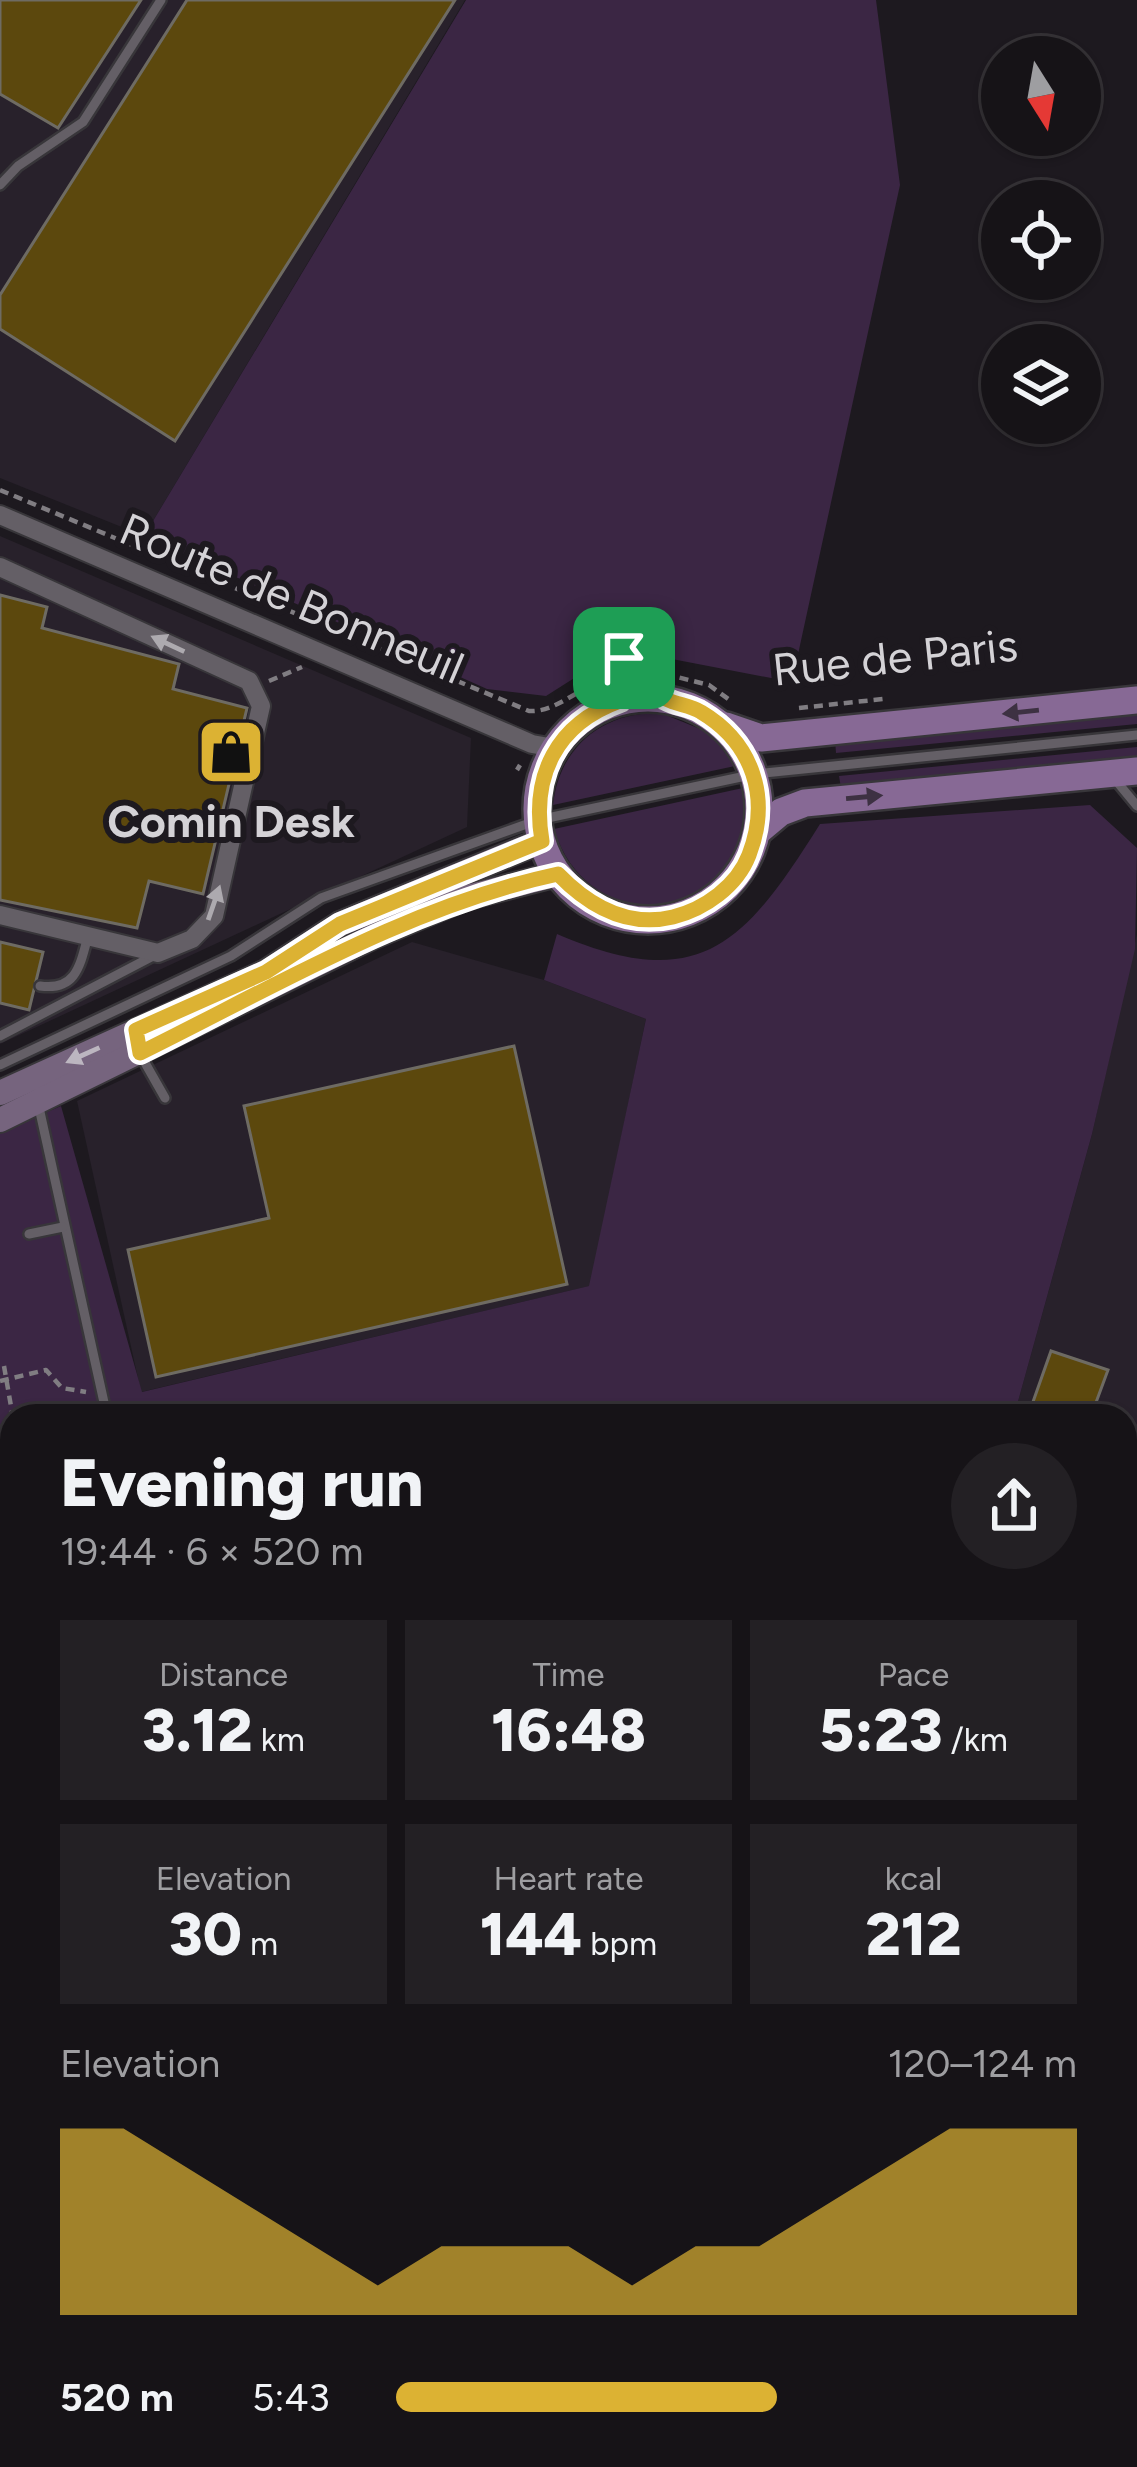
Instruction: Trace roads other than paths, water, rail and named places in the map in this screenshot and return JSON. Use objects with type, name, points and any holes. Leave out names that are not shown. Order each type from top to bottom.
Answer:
[{"type":"main road","points":[[620,688],[730,715],[755,774],[758,832],[746,862],[727,888],[701,907],[671,918],[640,920],[608,913],[580,897],[558,874],[540,830],[540,783],[548,736],[583,719],[620,688]]},
{"type":"main road","name":"Rue de Paris","points":[[730,715],[761,738],[1137,700]]},
{"type":"main road","points":[[758,832],[781,812],[805,802],[1123,772]]},
{"type":"main road","points":[[0,1120],[266,972],[340,924],[540,830]]},
{"type":"main road","points":[[0,1093],[40,1074],[138,1042],[464,898],[558,874]]},
{"type":"street","name":"Route de Bonneuil","points":[[0,515],[532,743],[548,736]]},
{"type":"street","points":[[0,567],[249,682],[258,699],[214,916],[191,939],[158,953],[0,915]]},
{"type":"lane","points":[[0,185],[18,166],[83,122],[161,0]]},
{"type":"lane","points":[[620,688],[632,645],[665,699]]},
{"type":"lane","points":[[0,1065],[231,956],[321,898],[540,830],[755,774],[1137,735]]},
{"type":"lane","points":[[1123,772],[1137,806]]},
{"type":"lane","points":[[40,986],[58,988],[69,983],[79,970],[88,936]]},
{"type":"lane","points":[[0,1036],[158,953]]},
{"type":"lane","points":[[138,1042],[165,1098]]},
{"type":"lane","points":[[40,1074],[38,1102],[104,1404]]},
{"type":"lane","points":[[29,1234],[63,1227]]},
{"type":"place","name":"Comin Desk","points":[[231,752]]}]
